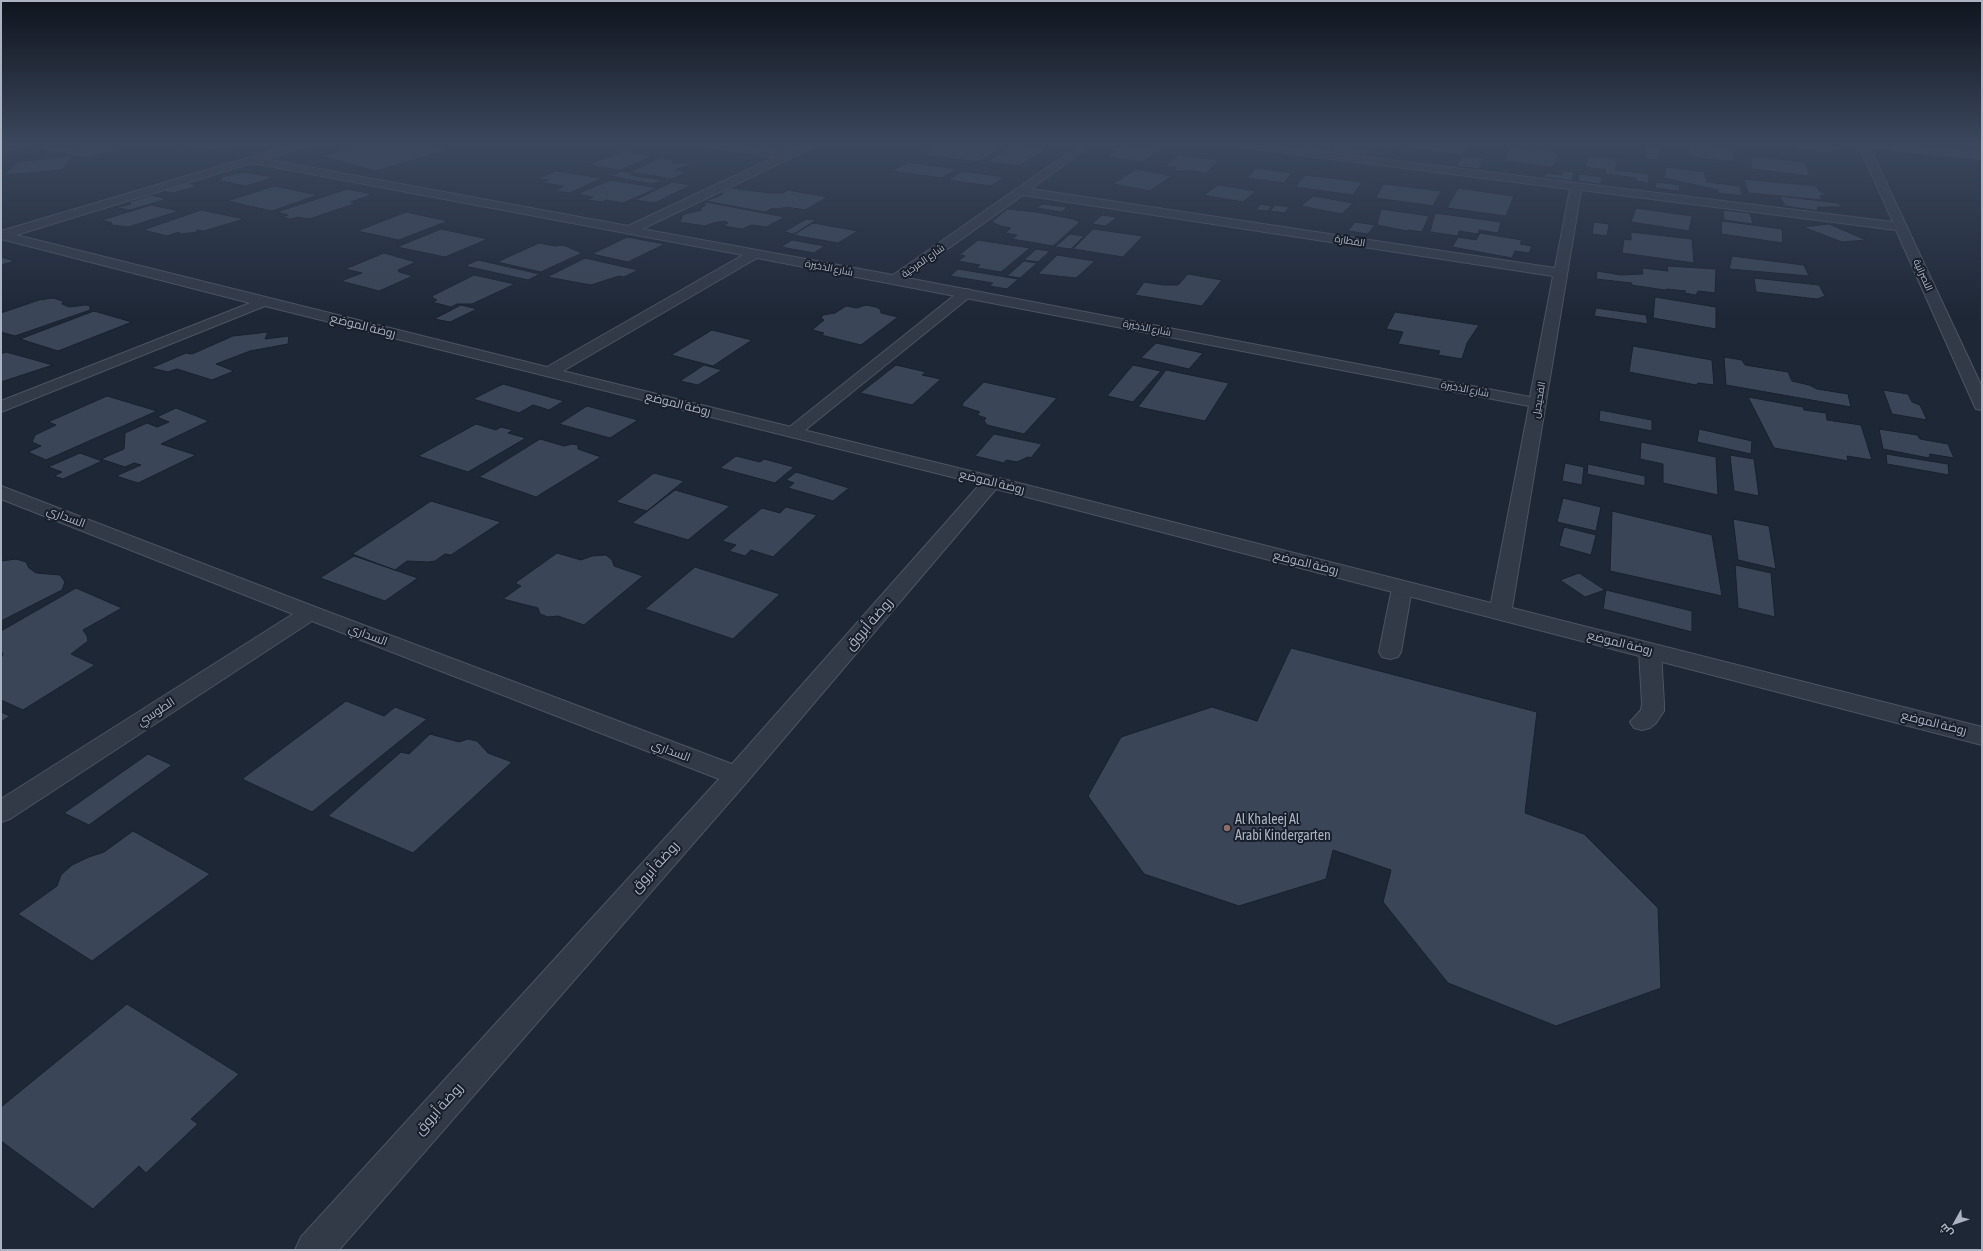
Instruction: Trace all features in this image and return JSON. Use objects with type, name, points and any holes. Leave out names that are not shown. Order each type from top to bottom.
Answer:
[{"type":"street","points":[[2,235],[111,202]]},
{"type":"street","name":"شارع الذخيرة","points":[[481,202],[966,293],[1538,404]]},
{"type":"street","points":[[630,230],[688,202]]},
{"type":"street","name":"شارع المرخية","points":[[895,280],[1005,202]]},
{"type":"street","name":"القطارة","points":[[1096,202],[1561,273]]},
{"type":"street","name":"الفحيحيل","points":[[1500,613],[1573,202]]},
{"type":"street","points":[[1701,202],[1901,227]]},
{"type":"street","name":"النصرانية","points":[[1890,202],[1982,405]]},
{"type":"street","name":"روضة الموضع","points":[[2,235],[264,302],[992,482],[1982,736]]},
{"type":"street","points":[[550,372],[756,254]]},
{"type":"street","points":[[1,407],[264,302]]},
{"type":"street","name":"روضة أبروق","points":[[314,1250],[737,776],[992,482]]},
{"type":"street","name":"السداري","points":[[1,492],[310,613],[737,776]]},
{"type":"street","points":[[1,510],[23,500]]},
{"type":"street","name":"الطوسي","points":[[1,812],[310,613]]},
{"type":"lane","points":[[793,432],[966,293]]},
{"type":"lane","points":[[1390,652],[1402,588]]},
{"type":"lane","points":[[1642,722],[1652,711],[1653,704],[1650,651]]},
{"type":"building","points":[[156,202],[130,210],[113,207],[131,204],[127,203]]},
{"type":"building","points":[[233,202],[297,202],[272,211]]},
{"type":"building","points":[[306,202],[357,203],[309,219],[298,217],[291,219],[281,217],[288,215],[277,212]]},
{"type":"building","points":[[708,202],[785,217],[766,227],[752,225],[742,229],[723,226],[728,223],[725,221],[705,226],[679,222],[682,219],[681,217],[685,214],[702,210],[698,209],[706,205],[702,204]]},
{"type":"building","points":[[713,202],[818,202],[805,210],[786,207],[779,209],[773,208],[765,212]]},
{"type":"building","points":[[1305,202],[1353,203],[1342,214],[1301,206]]},
{"type":"building","points":[[1407,202],[1435,202],[1433,206]]},
{"type":"building","points":[[1450,202],[1511,202],[1506,216],[1447,208]]},
{"type":"building","points":[[1783,202],[1833,202],[1838,203],[1842,207],[1817,207],[1818,211],[1785,206]]},
{"type":"building","points":[[1042,204],[1067,207],[1062,212],[1037,208]]},
{"type":"building","points":[[1260,204],[1272,206],[1268,211],[1256,210]]},
{"type":"building","points":[[151,205],[179,211],[128,227],[106,224],[112,223],[102,220]]},
{"type":"building","points":[[1275,205],[1289,207],[1285,213],[1270,211]]},
{"type":"building","points":[[1636,208],[1692,216],[1689,231],[1631,222]]},
{"type":"building","points":[[1007,209],[1036,212],[1073,219],[1080,222],[1053,246],[1012,239],[1017,235],[1005,233],[1011,228],[992,222]]},
{"type":"building","points":[[1381,209],[1429,216],[1422,232],[1407,231],[1377,225]]},
{"type":"building","points":[[201,210],[244,219],[204,231],[197,230],[197,232],[181,234],[179,232],[167,236],[143,230]]},
{"type":"building","points":[[1723,210],[1750,213],[1753,224],[1724,220]]},
{"type":"building","points":[[406,212],[448,221],[399,240],[357,231]]},
{"type":"building","points":[[1435,213],[1501,222],[1498,233],[1479,230],[1478,234],[1459,231],[1458,236],[1430,232]]},
{"type":"building","points":[[1102,215],[1117,217],[1106,226],[1092,224]]},
{"type":"building","points":[[806,219],[816,220],[794,234],[784,232]]},
{"type":"building","points":[[1722,221],[1782,229],[1783,243],[1721,234]]},
{"type":"building","points":[[1355,222],[1375,225],[1368,234],[1348,231]]},
{"type":"building","points":[[1594,222],[1609,224],[1607,236],[1592,234]]},
{"type":"building","points":[[813,223],[858,231],[838,243],[793,235]]},
{"type":"building","points":[[1829,224],[1866,240],[1842,242],[1803,227]]},
{"type":"building","points":[[441,229],[488,239],[445,257],[397,247]]},
{"type":"building","points":[[1093,229],[1143,236],[1123,257],[1073,249]]},
{"type":"building","points":[[1631,232],[1692,239],[1694,263],[1622,253],[1624,239],[1631,240]]},
{"type":"building","points":[[1480,233],[1522,240],[1520,244],[1532,246],[1529,253],[1515,251],[1512,258],[1452,247],[1458,237],[1476,240]]},
{"type":"building","points":[[1070,234],[1084,236],[1071,249],[1055,247]]},
{"type":"building","points":[[627,237],[665,244],[628,262],[592,254]]},
{"type":"building","points":[[792,240],[825,246],[814,253],[781,247]]},
{"type":"building","points":[[978,240],[1030,248],[1001,272],[977,268],[980,265],[958,261],[965,256],[959,255]]},
{"type":"building","points":[[539,243],[555,246],[563,245],[582,253],[541,272],[497,262]]},
{"type":"building","points":[[1036,249],[1050,251],[1038,262],[1024,260]]},
{"type":"building","points":[[384,253],[416,262],[398,270],[399,272],[413,276],[379,291],[341,281],[362,273],[345,269]]},
{"type":"building","points":[[1057,255],[1095,261],[1076,278],[1038,274]]},
{"type":"building","points":[[1732,256],[1804,265],[1809,276],[1729,269]]},
{"type":"building","points":[[1,257],[15,261],[1,265]]},
{"type":"building","points":[[585,258],[638,270],[624,277],[619,276],[591,285],[547,277]]},
{"type":"building","points":[[478,260],[540,274],[528,280],[465,266]]},
{"type":"building","points":[[1024,261],[1037,263],[1020,278],[1007,276]]},
{"type":"building","points":[[1667,266],[1716,269],[1715,293],[1698,291],[1696,295],[1684,293],[1686,291],[1665,290],[1631,285],[1632,283],[1596,279],[1597,271],[1621,275],[1643,274],[1642,268],[1668,271]]},
{"type":"building","points":[[958,269],[1018,279],[1007,289],[989,286],[993,283],[950,276]]},
{"type":"building","points":[[1188,274],[1222,280],[1202,306],[1135,295],[1144,282],[1164,285],[1178,285]]},
{"type":"building","points":[[474,275],[515,284],[472,304],[457,304],[451,307],[432,302],[437,300],[432,296]]},
{"type":"building","points":[[1754,278],[1819,285],[1825,296],[1817,299],[1756,292]]},
{"type":"building","points":[[1655,297],[1716,307],[1716,329],[1653,318]]},
{"type":"building","points":[[53,298],[63,301],[62,304],[69,307],[90,306],[90,310],[15,336],[1,332],[1,313],[39,300]]},
{"type":"building","points":[[461,305],[477,309],[450,322],[434,319]]},
{"type":"building","points":[[866,305],[880,309],[881,313],[898,317],[861,345],[821,335],[824,333],[812,330],[824,320],[821,318],[823,315],[835,313],[846,306],[857,308]]},
{"type":"building","points":[[1596,308],[1646,315],[1648,324],[1594,316]]},
{"type":"building","points":[[94,311],[132,322],[58,351],[20,339]]},
{"type":"building","points":[[1395,312],[1479,325],[1467,343],[1462,359],[1438,355],[1440,351],[1398,344],[1403,332],[1386,329]]},
{"type":"building","points":[[712,330],[752,340],[713,366],[671,355]]},
{"type":"building","points":[[268,332],[265,339],[289,336],[288,344],[250,351],[216,364],[234,371],[212,380],[177,369],[168,372],[151,368],[186,353],[192,354],[233,336]]},
{"type":"building","points":[[1156,343],[1203,353],[1189,369],[1141,358]]},
{"type":"building","points":[[1633,346],[1712,360],[1714,385],[1698,383],[1696,385],[1629,372]]},
{"type":"building","points":[[6,352],[53,365],[1,382],[1,354]]},
{"type":"building","points":[[1724,357],[1742,360],[1745,365],[1788,372],[1792,381],[1809,385],[1817,389],[1848,394],[1851,407],[1726,385]]},
{"type":"building","points":[[704,365],[722,370],[698,385],[680,381]]},
{"type":"building","points":[[896,365],[926,372],[922,375],[941,379],[912,405],[860,393]]},
{"type":"building","points":[[1133,365],[1161,371],[1133,402],[1107,396]]},
{"type":"building","points":[[1166,370],[1229,383],[1205,421],[1138,407]]},
{"type":"building","points":[[984,382],[1057,398],[1024,434],[987,425],[984,421],[986,418],[977,415],[980,412],[962,406],[963,403]]},
{"type":"building","points":[[503,384],[564,401],[549,410],[533,405],[519,413],[473,399]]},
{"type":"building","points":[[1883,390],[1908,394],[1912,402],[1920,405],[1927,420],[1892,414]]},
{"type":"building","points":[[107,396],[157,411],[46,460],[28,452],[41,446],[32,442],[35,435],[56,425],[48,422]]},
{"type":"building","points":[[1748,397],[1803,407],[1804,410],[1826,413],[1827,420],[1861,425],[1872,460],[1847,456],[1848,461],[1774,448]]},
{"type":"building","points":[[587,406],[638,420],[610,438],[559,424]]},
{"type":"building","points":[[176,408],[209,421],[161,444],[196,455],[138,483],[116,476],[141,465],[134,463],[125,467],[101,459],[124,449],[125,433],[147,423],[157,427],[169,422],[157,417]]},
{"type":"building","points":[[1600,410],[1652,420],[1652,431],[1599,421]]},
{"type":"building","points":[[476,424],[496,430],[501,427],[513,430],[508,433],[526,438],[468,472],[418,456]]},
{"type":"building","points":[[1699,429],[1752,441],[1751,454],[1697,442]]},
{"type":"building","points":[[1879,429],[1917,435],[1920,439],[1948,444],[1954,458],[1930,454],[1929,458],[1883,449]]},
{"type":"building","points":[[994,434],[1042,444],[1031,458],[1028,457],[1017,462],[1006,460],[1004,463],[975,456]]},
{"type":"building","points":[[540,439],[564,446],[572,444],[578,445],[578,449],[601,457],[536,497],[479,477]]},
{"type":"building","points":[[1641,442],[1716,457],[1718,495],[1663,483],[1663,464],[1640,459]]},
{"type":"building","points":[[80,453],[102,461],[63,479],[54,476],[62,472],[48,467]]},
{"type":"building","points":[[1886,454],[1948,464],[1949,475],[1887,464]]},
{"type":"building","points":[[1730,455],[1754,459],[1759,496],[1734,491]]},
{"type":"building","points":[[736,456],[760,462],[764,459],[794,467],[775,483],[720,468]]},
{"type":"building","points":[[1565,463],[1584,467],[1582,485],[1562,481]]},
{"type":"building","points":[[1588,464],[1645,476],[1645,486],[1587,474]]},
{"type":"building","points":[[796,472],[849,488],[833,501],[788,488],[794,483],[786,480]]},
{"type":"building","points":[[654,473],[684,481],[647,511],[616,502]]},
{"type":"building","points":[[675,490],[730,506],[688,540],[632,523]]},
{"type":"building","points":[[1563,498],[1601,507],[1596,531],[1557,522]]},
{"type":"building","points":[[431,501],[501,522],[451,555],[445,554],[435,561],[428,562],[407,561],[395,570],[352,554]]},
{"type":"building","points":[[786,507],[817,515],[773,557],[751,550],[745,556],[729,551],[736,545],[722,541],[762,508],[780,513]]},
{"type":"building","points":[[1612,511],[1712,535],[1722,596],[1610,571]]},
{"type":"building","points":[[1733,519],[1769,526],[1776,569],[1738,560]]},
{"type":"building","points":[[1564,527],[1596,535],[1591,555],[1559,546]]},
{"type":"building","points":[[557,553],[581,560],[592,556],[606,555],[612,560],[614,566],[643,576],[584,625],[558,616],[548,617],[540,614],[538,608],[503,599],[521,586],[515,583]]},
{"type":"building","points":[[354,556],[418,578],[385,601],[320,578]]},
{"type":"building","points":[[16,559],[26,562],[29,568],[36,573],[60,575],[65,582],[62,590],[1,621],[1,561]]},
{"type":"building","points":[[1735,565],[1771,573],[1775,617],[1738,608]]},
{"type":"building","points":[[695,567],[780,594],[733,639],[645,609]]},
{"type":"building","points":[[1579,573],[1605,590],[1585,597],[1560,580]]},
{"type":"building","points":[[76,588],[122,608],[83,630],[88,641],[71,654],[95,665],[23,710],[1,700],[1,658],[3,654],[1,651],[1,631]]},
{"type":"building","points":[[1606,590],[1692,611],[1692,632],[1603,609]]},
{"type":"building","points":[[1291,648],[1537,712],[1525,813],[1584,834],[1658,908],[1661,988],[1556,1026],[1448,983],[1383,902],[1391,870],[1333,850],[1326,879],[1239,906],[1144,874],[1088,796],[1121,737],[1212,707],[1257,721]]},
{"type":"building","points":[[346,701],[384,716],[395,707],[427,719],[312,812],[242,779]]},
{"type":"building","points":[[1,712],[10,716],[1,722]]},
{"type":"building","points":[[430,734],[459,742],[468,739],[477,741],[488,753],[512,762],[413,853],[328,816],[401,752],[409,754]]},
{"type":"building","points":[[148,754],[172,765],[89,825],[64,813]]},
{"type":"building","points":[[133,831],[210,874],[92,961],[18,914],[57,886],[61,875],[72,865],[104,852]]},
{"type":"building","points":[[127,1004],[239,1074],[191,1119],[198,1124],[146,1173],[139,1166],[93,1209],[1,1141],[1,1107]]},
{"type":"place","name":"Al Khaleej Al Arabi Kindergarten","points":[[1227,828]]}]
